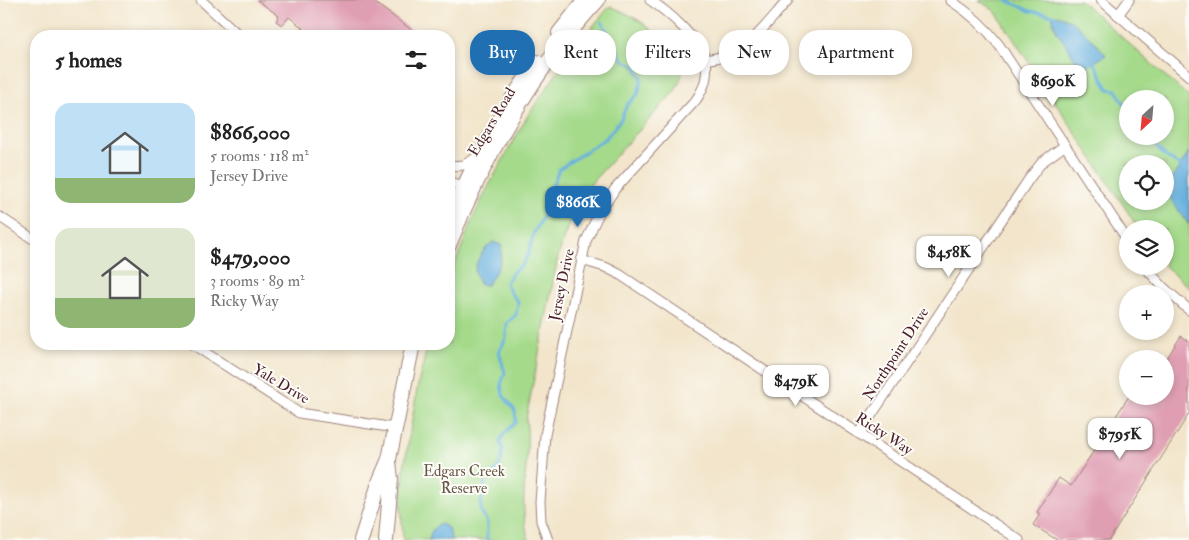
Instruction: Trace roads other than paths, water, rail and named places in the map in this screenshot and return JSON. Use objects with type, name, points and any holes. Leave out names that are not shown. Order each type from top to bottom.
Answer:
[{"type":"main road","name":"Edgars Road","points":[[455,207],[479,155],[525,79],[585,0]]},
{"type":"main road","name":"Edgars Road","points":[[455,221],[462,193],[496,146],[535,82],[560,46],[598,0]]},
{"type":"main road","points":[[361,540],[380,480],[389,459],[412,350]]},
{"type":"main road","points":[[386,540],[391,479],[389,459]]},
{"type":"street","points":[[201,0],[234,30]]},
{"type":"street","points":[[709,60],[719,58],[740,49],[750,42],[788,0]]},
{"type":"street","points":[[950,0],[986,27],[1000,45],[1064,146],[1119,228]]},
{"type":"street","points":[[1101,0],[1189,76]]},
{"type":"street","points":[[1118,15],[1129,0]]},
{"type":"street","points":[[653,1],[683,30]]},
{"type":"street","name":"Jersey Drive","points":[[548,540],[541,521],[540,502],[544,449],[581,260],[591,229],[606,201],[696,100],[702,91],[706,75]]},
{"type":"street","name":"Northpoint Drive","points":[[859,434],[1032,175],[1042,162],[1064,146]]},
{"type":"street","points":[[455,166],[470,163],[479,155]]},
{"type":"street","points":[[0,217],[30,237]]},
{"type":"street","name":"Ricky Way","points":[[581,260],[606,267],[619,274],[1019,540]]},
{"type":"street","points":[[1152,275],[1189,310]]},
{"type":"street","name":"Yale Drive","points":[[201,350],[299,413],[395,428]]},
{"type":"water","points":[[1053,15],[1060,16],[1075,24],[1106,55],[1083,71],[1058,33],[1053,23]]},
{"type":"water","points":[[1189,152],[1189,225],[1174,204],[1174,175]]},
{"type":"water","points":[[493,242],[501,245],[500,261],[487,285],[479,284],[475,267],[484,251]]},
{"type":"water","points":[[442,524],[448,528],[452,540],[429,540],[433,529]]},
{"type":"waterway","points":[[1006,0],[1030,11],[1056,17]]},
{"type":"waterway","points":[[487,540],[487,522],[481,512],[486,479],[497,469],[503,450],[500,442],[504,434],[516,422],[515,411],[503,395],[501,384],[505,373],[499,352],[506,338],[507,323],[516,315],[518,302],[506,283],[528,255],[534,233],[547,209],[548,198],[559,169],[606,138],[621,119],[627,105],[638,94],[642,78],[635,66],[620,56],[602,22]]},
{"type":"waterway","points":[[1093,60],[1108,89],[1116,90],[1119,95]]},
{"type":"waterway","points":[[1155,145],[1166,156],[1189,170]]},
{"type":"park label","name":"Edgars Creek Reserve","points":[[464,480]]}]
